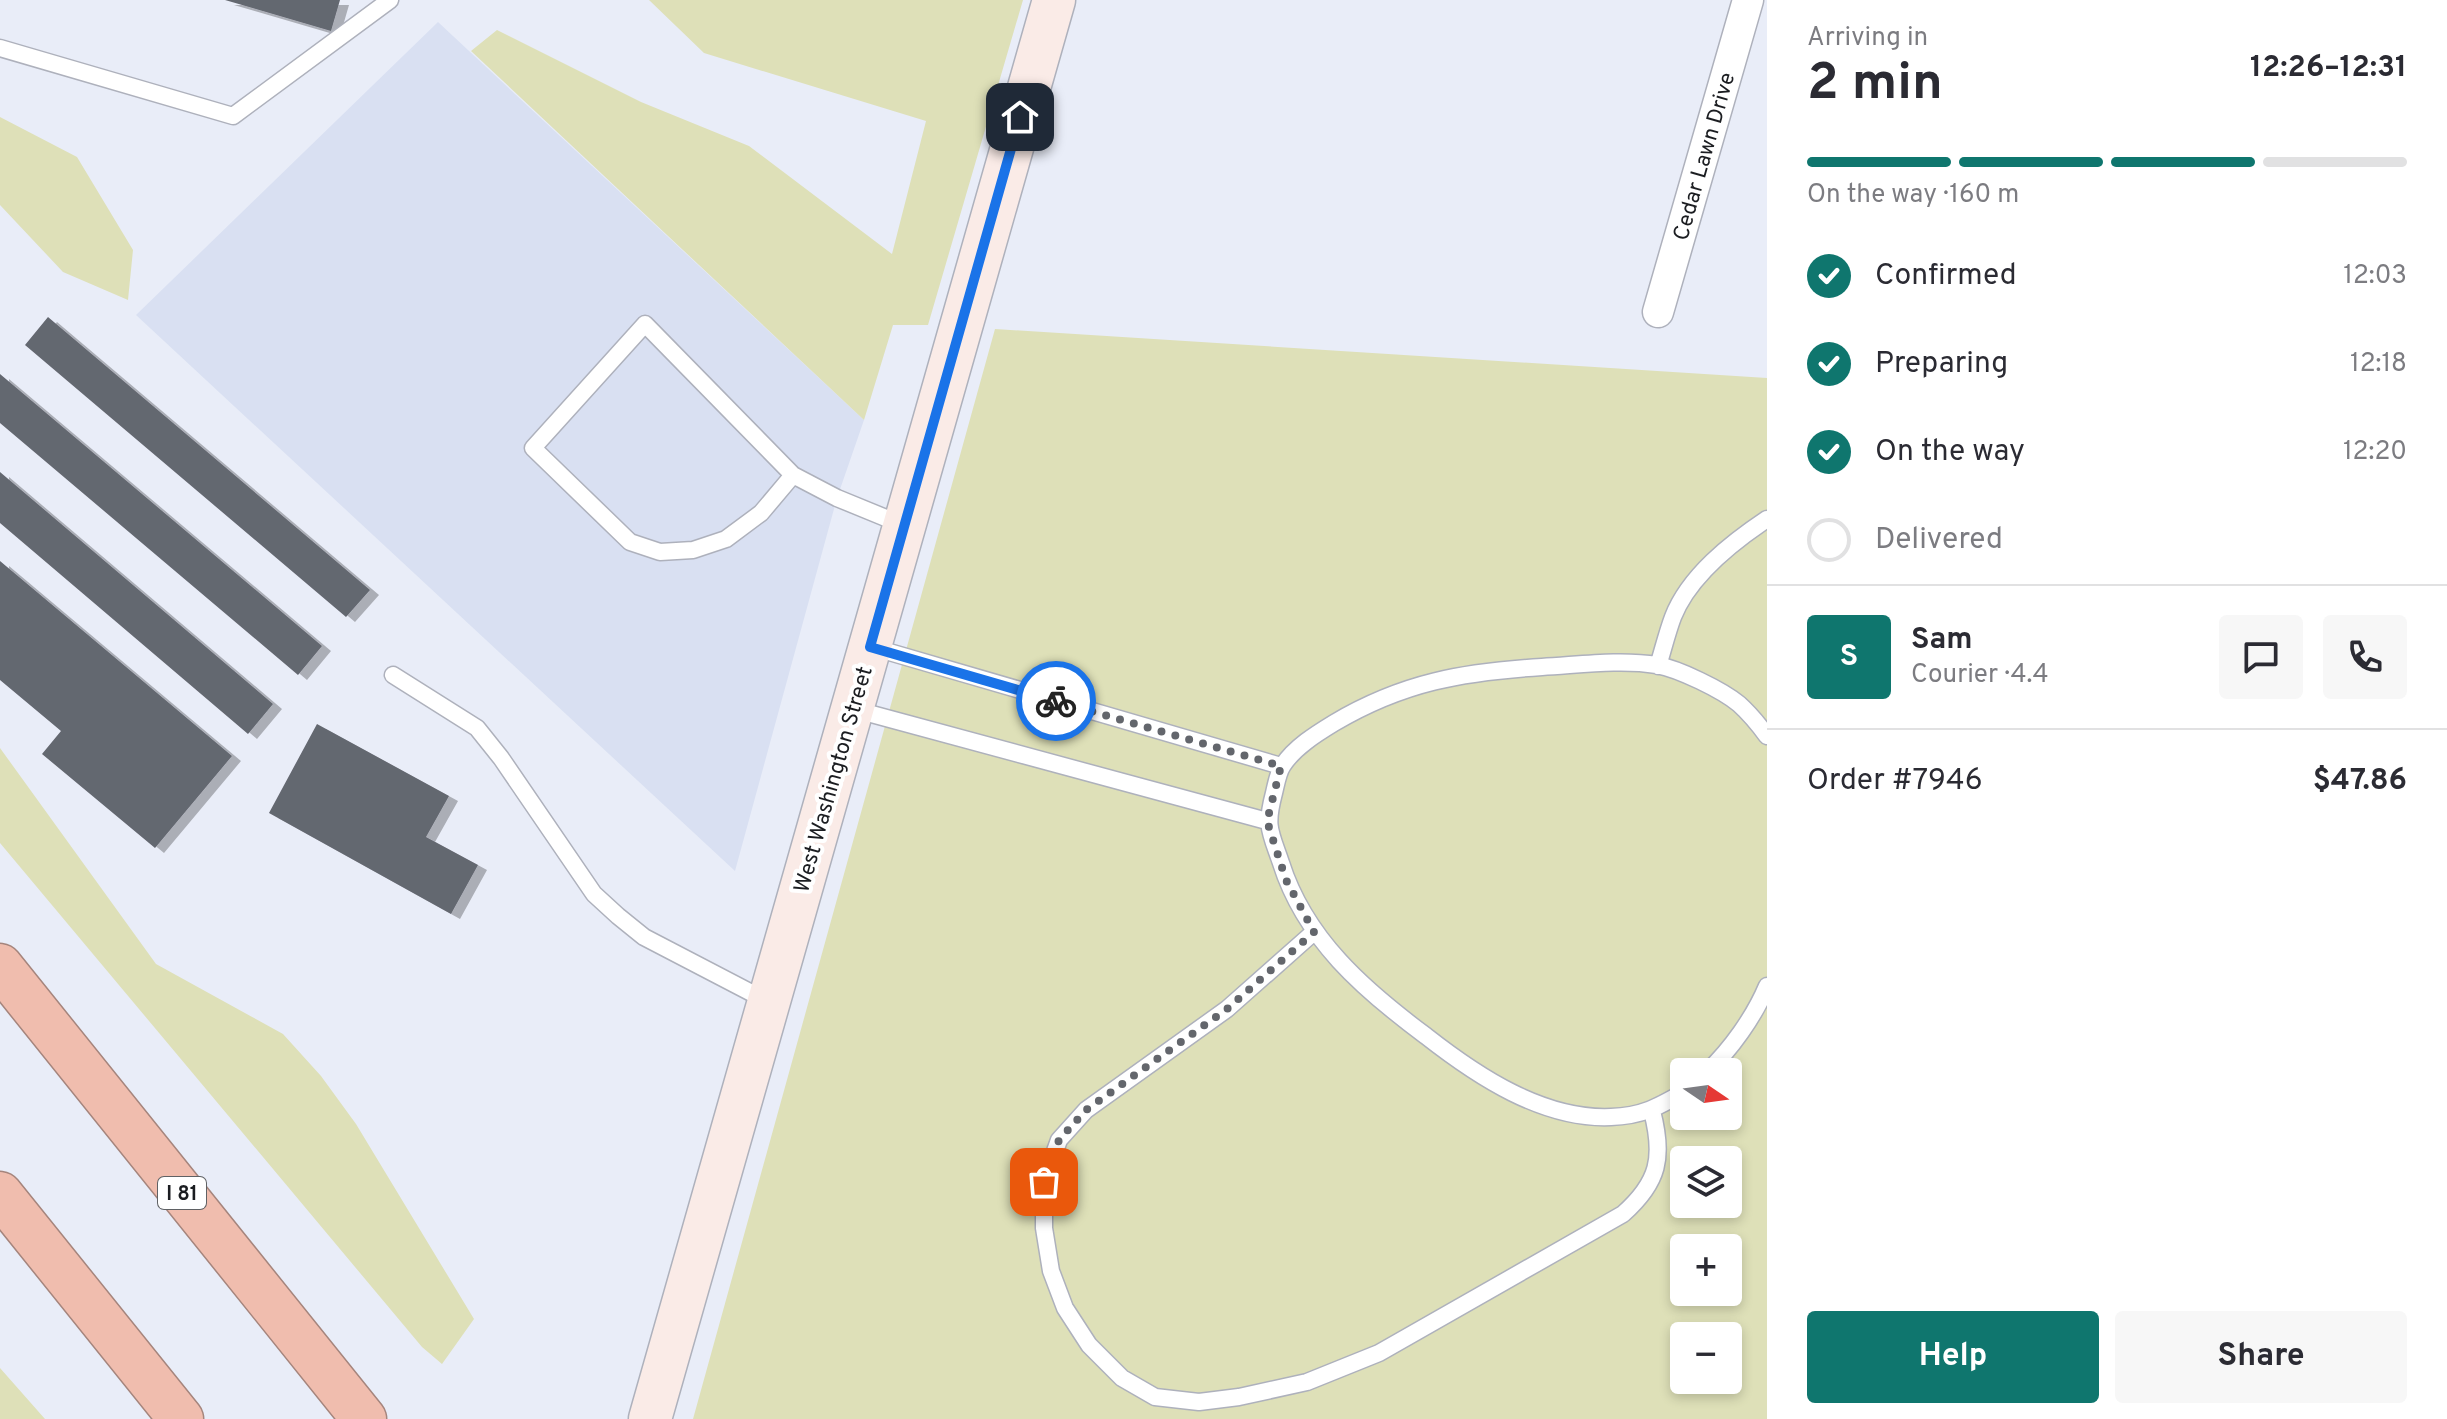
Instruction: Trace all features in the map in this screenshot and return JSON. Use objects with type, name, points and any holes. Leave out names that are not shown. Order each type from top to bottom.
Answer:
[{"type":"highway","name":"I 81","points":[[0,966],[364,1419]]},
{"type":"highway","points":[[0,1194],[181,1419]]},
{"type":"main road","name":"West Washington Street","points":[[650,1419],[1054,0]]},
{"type":"street","name":"Cedar Lawn Drive","points":[[1658,312],[1748,0]]},
{"type":"lane","points":[[0,48],[233,116],[390,0]]},
{"type":"lane","points":[[793,475],[761,513],[726,539],[693,550],[660,552],[630,542],[533,448],[645,324],[793,475],[837,498],[904,525]]},
{"type":"lane","points":[[1658,666],[1673,615],[1697,579],[1741,536],[1767,519]]},
{"type":"lane","points":[[870,647],[1281,766]]},
{"type":"lane","points":[[1670,1100],[1652,1111],[1610,1118],[1564,1112],[1516,1095],[1460,1063],[1347,972],[1314,932],[1286,880],[1267,821],[1281,766],[1309,739],[1357,710],[1423,683],[1490,670],[1601,663],[1658,666],[1699,682],[1738,703],[1767,736]]},
{"type":"lane","points":[[393,675],[477,728],[594,894],[618,916],[644,937],[768,1002]]},
{"type":"lane","points":[[852,708],[1267,821]]},
{"type":"lane","points":[[1314,932],[1227,1009],[1086,1110],[1059,1140],[1044,1182],[1044,1228],[1051,1271],[1065,1308],[1089,1345],[1122,1378],[1155,1397],[1199,1402],[1307,1382],[1379,1353],[1609,1222],[1642,1197],[1654,1176],[1660,1154],[1659,1135],[1652,1111]]},
{"type":"lane","points":[[1721,1058],[1760,1004],[1767,986]]},
{"type":"shaded area","points":[[438,22],[864,420],[837,498],[735,871],[136,315]]},
{"type":"green space","points":[[649,0],[1023,0],[928,325],[893,325],[864,420],[471,51],[497,30],[641,102],[749,146],[892,254],[926,121],[704,53]]},
{"type":"green space","points":[[0,117],[77,157],[133,250],[128,300],[63,272],[0,205]]},
{"type":"green space","points":[[995,329],[1767,378],[1767,1419],[693,1419]]},
{"type":"green space","points":[[0,748],[156,964],[283,1034],[321,1076],[356,1124],[474,1319],[442,1364],[422,1347],[0,843]]},
{"type":"green space","points":[[0,1368],[45,1419],[0,1419]]},
{"type":"building","points":[[225,0],[340,0],[331,31]]},
{"type":"building","points":[[48,317],[370,590],[346,617],[25,345]]},
{"type":"building","points":[[0,374],[322,646],[298,675],[0,423]]},
{"type":"building","points":[[0,472],[273,704],[248,734],[0,523]]},
{"type":"building","points":[[0,561],[232,756],[155,848],[42,754],[61,731],[0,680]]},
{"type":"building","points":[[317,724],[449,796],[426,837],[478,865],[451,914],[269,813]]},
{"type":"way so far","points":[[1044,1182],[1059,1140],[1086,1110],[1227,1009],[1314,932],[1286,880],[1267,821],[1281,766],[1056,701]]},
{"type":"route","points":[[1020,117],[870,647],[1056,701]]}]
